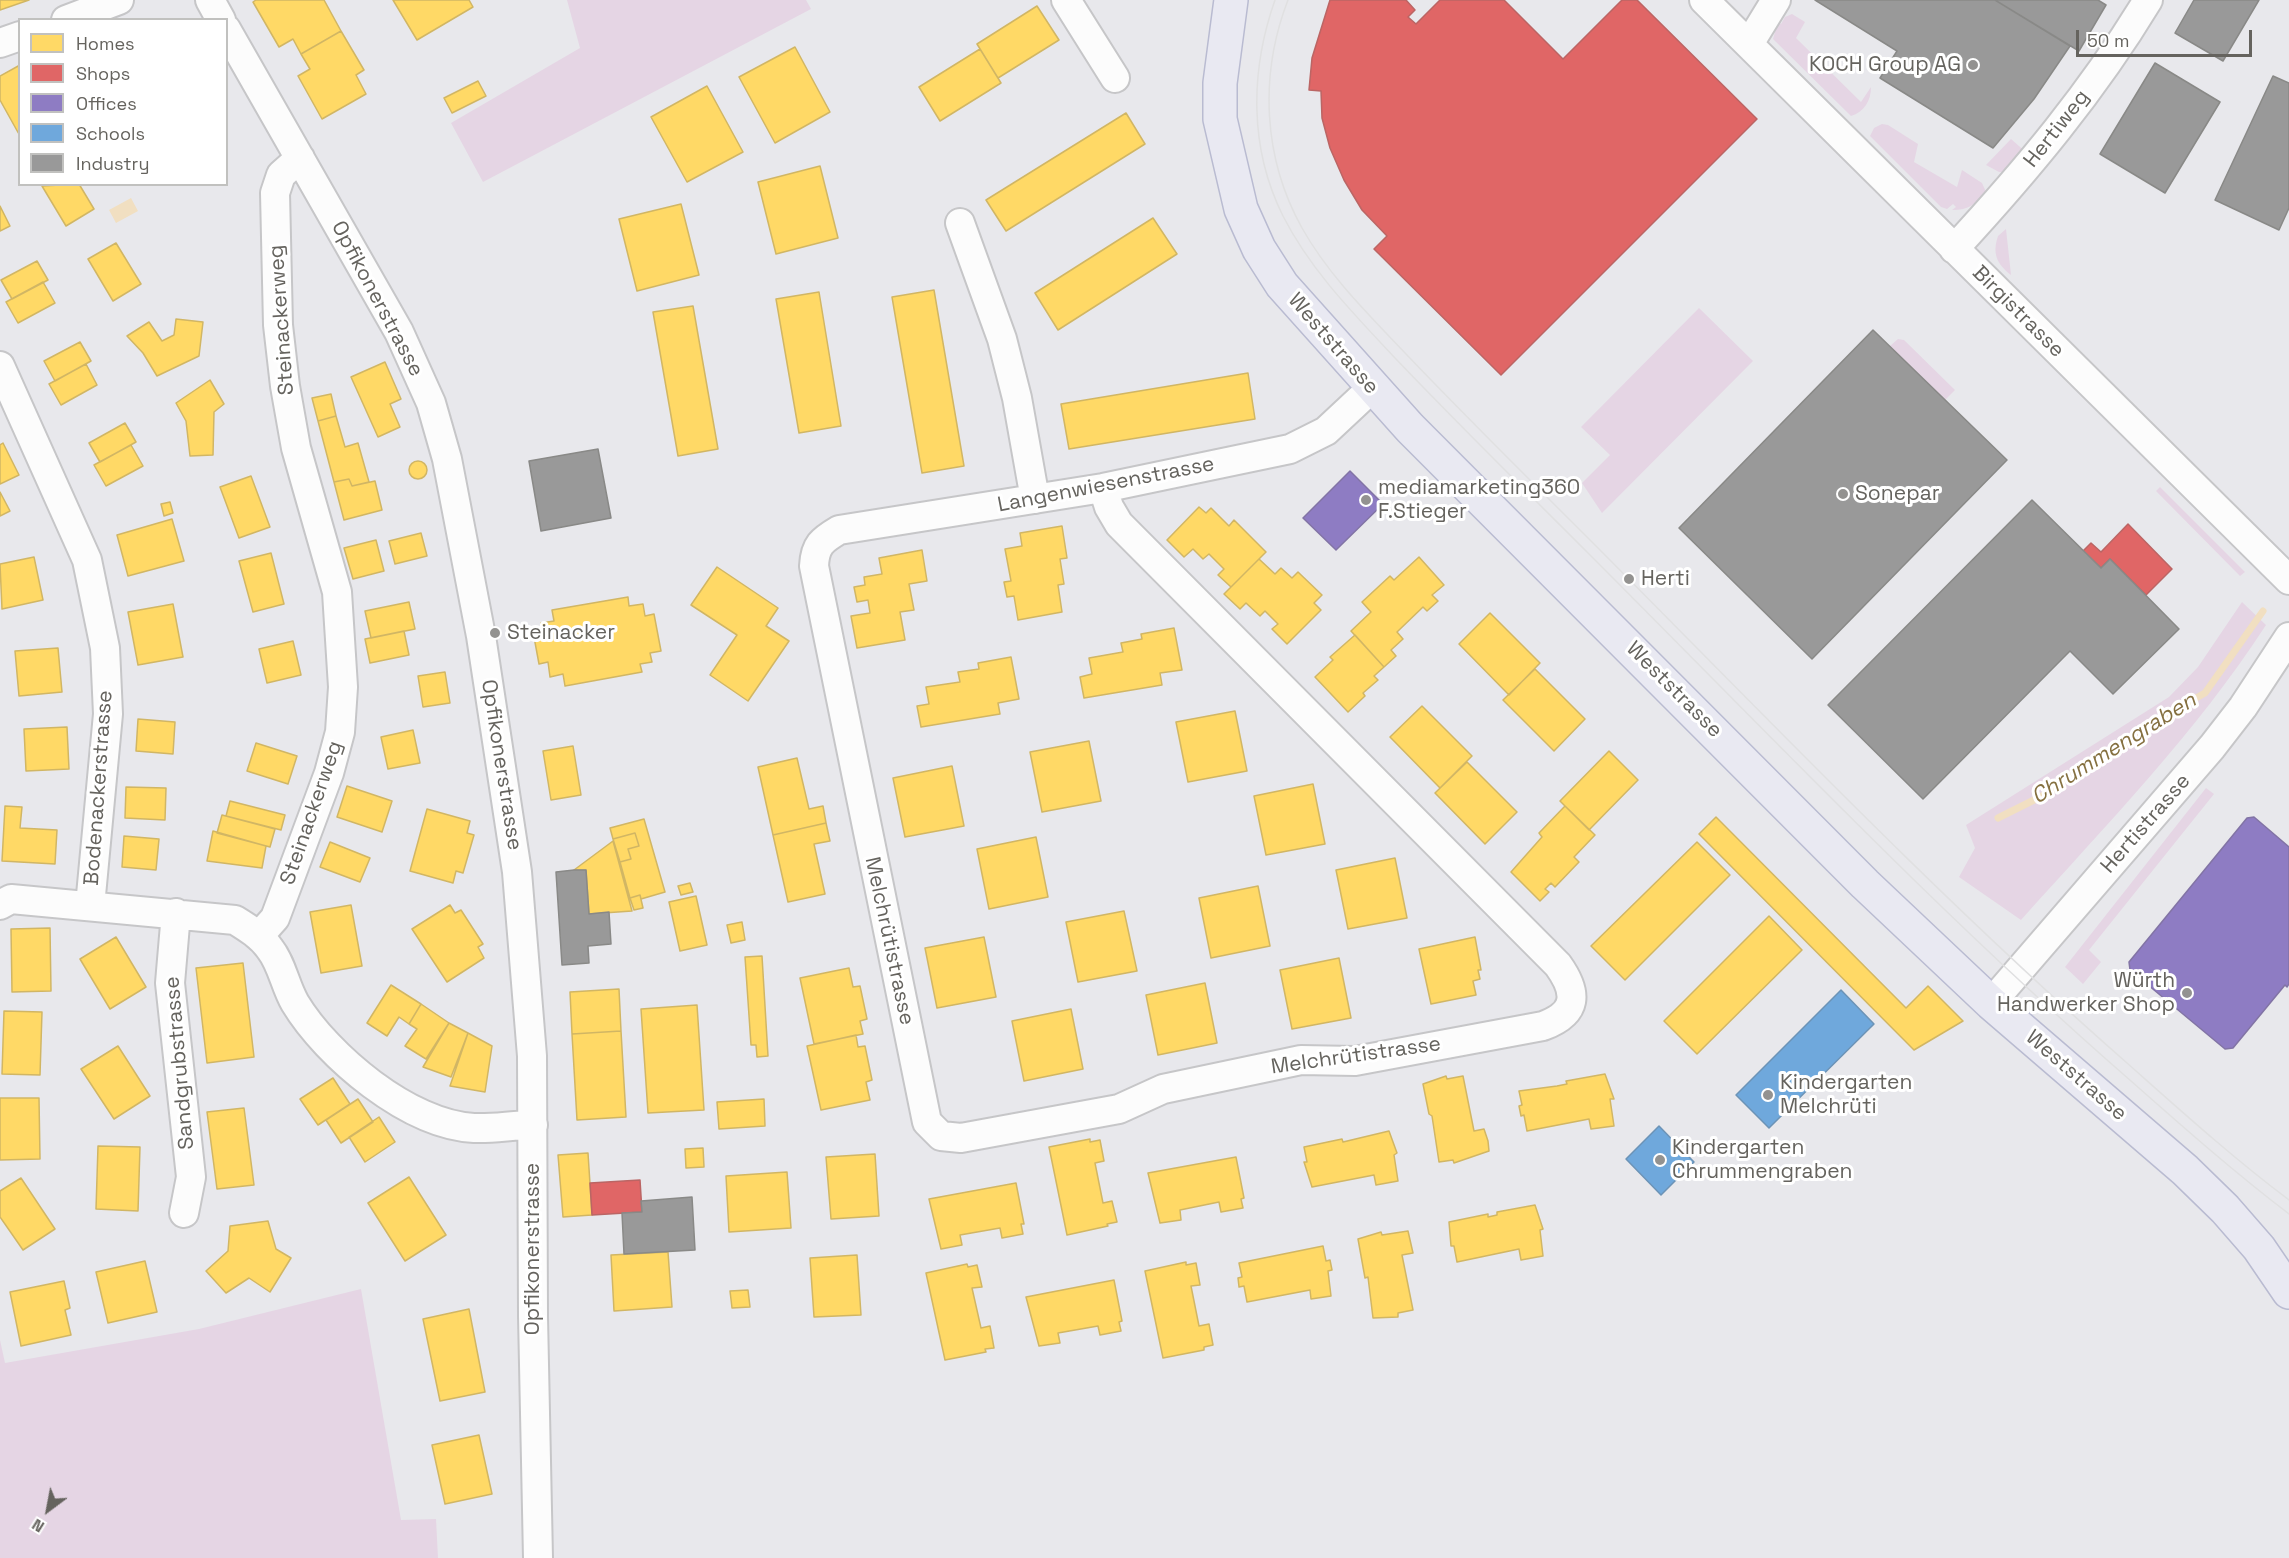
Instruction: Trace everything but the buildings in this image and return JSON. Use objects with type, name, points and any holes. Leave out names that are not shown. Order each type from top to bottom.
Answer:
[{"type":"main road","name":"Weststrasse","points":[[1231,0],[1220,83],[1220,119],[1241,209],[1259,249],[1282,285],[1372,388],[1865,884],[1991,1003],[2201,1185],[2259,1248],[2289,1292]]},
{"type":"street","points":[[71,18],[119,0]]},
{"type":"street","points":[[210,0],[220,18]]},
{"type":"street","points":[[1066,0],[1115,78]]},
{"type":"street","name":"Birgistrasse","points":[[1704,0],[2289,580]]},
{"type":"street","points":[[1749,44],[1776,0]]},
{"type":"street","name":"Hertiweg","points":[[1954,249],[2054,135],[2127,34],[2148,0]]},
{"type":"street","name":"Opfikonerstrasse","points":[[228,32],[399,332],[431,403],[447,459],[481,636],[517,872],[532,1056],[538,1558]]},
{"type":"street","points":[[0,43],[18,37]]},
{"type":"street","name":"Steinackerweg","points":[[259,936],[275,918],[329,773],[340,732],[343,687],[337,592],[296,448],[278,325],[275,193],[281,175],[300,158]]},
{"type":"street","points":[[960,223],[1002,339],[1017,398],[1035,499]]},
{"type":"street","name":"Bodenackerstrasse","points":[[0,366],[87,560],[105,648],[108,714],[90,906]]},
{"type":"street","name":"Langenwiesenstrasse","points":[[821,540],[839,530],[1103,488],[1290,449],[1326,431],[1372,388]]},
{"type":"street","name":"Melchrütistrasse","points":[[821,540],[814,553],[814,566],[889,944],[927,1122],[941,1136],[961,1138],[1119,1109],[1163,1089],[1301,1060],[1355,1061],[1543,1026],[1559,1020],[1568,1010],[1573,992],[1558,965],[1119,524],[1109,507],[1103,488]]},
{"type":"street","name":"Hertistrasse","points":[[1991,1003],[2212,747],[2243,707],[2289,638]]},
{"type":"street","points":[[0,905],[11,899],[235,920],[259,936],[272,950],[294,1001],[316,1035],[345,1062],[389,1096],[426,1116],[473,1128],[533,1125]]},
{"type":"street","name":"Sandgrubstrasse","points":[[176,914],[170,983],[191,1177],[184,1213]]},
{"type":"shaded area","points":[[567,0],[806,0],[811,9],[483,182],[451,123],[580,48]]},
{"type":"shaded area","points":[[1792,14],[1805,22],[1796,38],[1861,102],[1871,87],[1868,101],[1860,112],[1851,116],[1773,39],[1778,22],[1781,24],[1785,17]]},
{"type":"shaded area","points":[[1882,124],[1888,125],[1918,144],[1914,162],[1957,187],[1962,170],[1982,183],[1986,192],[1968,207],[1952,210],[1956,207],[1953,204],[1947,209],[1941,207],[1870,136],[1874,128]]},
{"type":"shaded area","points":[[2011,139],[2028,154],[2008,172],[1999,172],[1986,165]]},
{"type":"shaded area","points":[[131,198],[138,211],[116,223],[109,210]]},
{"type":"shaded area","points":[[2006,229],[2011,275],[1999,263],[1996,253],[1998,236]]},
{"type":"shaded area","points":[[1699,308],[1753,361],[1602,513],[1582,483],[1610,455],[1581,427]]},
{"type":"shaded area","points":[[1898,339],[1904,340],[1955,390],[1945,400],[1890,346]]},
{"type":"shaded area","points":[[2160,487],[2245,572],[2240,576],[2156,491]]},
{"type":"shaded area","points":[[2242,602],[2266,625],[2239,665],[2150,777],[2021,920],[1959,877],[1975,848],[1966,825],[2169,697],[2198,667]]},
{"type":"shaded area","points":[[2206,788],[2214,794],[2089,950],[2101,962],[2083,984],[2065,967]]},
{"type":"shaded area","points":[[361,1289],[401,1520],[436,1519],[438,1558],[0,1558],[0,1340],[5,1363],[199,1329]]},
{"type":"waterway","name":"Chrummengraben","points":[[1998,818],[2052,791],[2067,777],[2107,758],[2180,707],[2205,693],[2263,611]]},
{"type":"tram line","points":[[1275,0],[1261,54],[1258,82],[1257,109],[1264,164],[1272,190],[1294,236],[1334,291],[1467,432],[1922,888],[2060,1018],[2189,1132],[2289,1214]]},
{"type":"tram line","points":[[1288,0],[1272,57],[1269,87],[1273,145],[1279,173],[1289,201],[1313,246],[1337,279],[1378,325],[1476,426],[1923,874],[2127,1063],[2227,1151],[2289,1200]]},
{"type":"place","name":"KOCH Group AG","points":[[1973,65]]},
{"type":"place","name":"Sonepar","points":[[1843,494]]},
{"type":"place","name":"mediamarketing360 F.Stieger","points":[[1366,500]]},
{"type":"place","name":"Herti","points":[[1629,579]]},
{"type":"place","name":"Steinacker","points":[[495,633]]},
{"type":"place","name":"Würth Handwerker Shop","points":[[2187,993]]},
{"type":"place","name":"Kindergarten Melchrüti","points":[[1768,1095]]},
{"type":"place","name":"Kindergarten Chrummengraben","points":[[1660,1160]]}]
